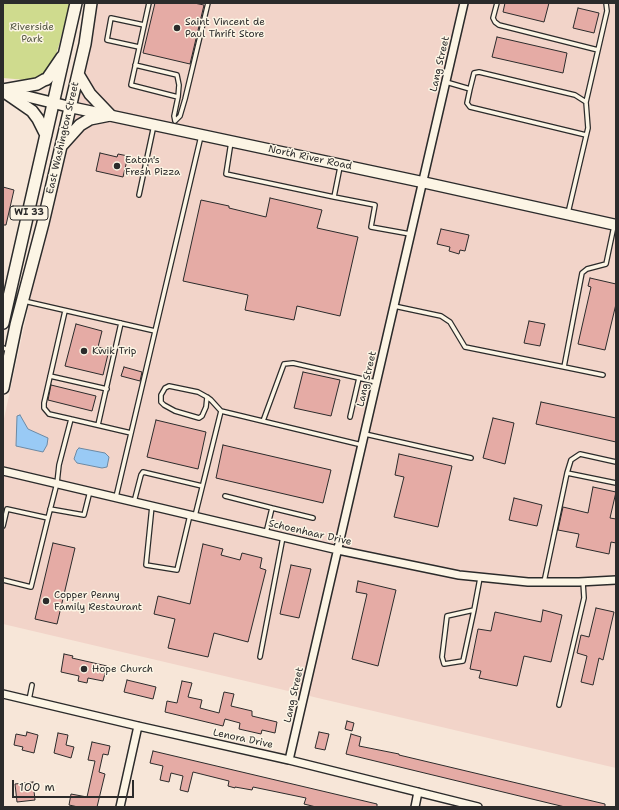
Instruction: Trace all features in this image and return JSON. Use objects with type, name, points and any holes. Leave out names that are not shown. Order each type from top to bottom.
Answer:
[{"type":"main road","name":"East Washington Street","points":[[3,323],[76,3]]},
{"type":"main road","name":"East Washington Street","points":[[3,388],[7,349],[23,301],[61,147],[85,44],[91,3]]},
{"type":"main road","points":[[3,91],[37,84],[47,79],[64,55]]},
{"type":"main road","points":[[78,74],[90,94],[110,115]]},
{"type":"main road","points":[[3,91],[32,111],[46,135]]},
{"type":"main road","points":[[61,147],[80,125],[86,121],[110,115]]},
{"type":"street","name":"Lang Street","points":[[289,760],[464,3]]},
{"type":"street","name":"North River Road","points":[[3,91],[70,107],[154,124],[174,125],[202,134],[232,141],[615,225]]},
{"type":"street","name":"Schoenhaar Drive","points":[[3,471],[338,550],[459,575],[480,578],[544,582],[616,580]]},
{"type":"street","name":"Lenora Drive","points":[[3,694],[289,760],[478,807]]},
{"type":"street","points":[[120,807],[138,726]]},
{"type":"street","points":[[415,807],[418,792]]},
{"type":"lane","points":[[149,3],[131,85],[178,97]]},
{"type":"lane","points":[[174,125],[180,116],[185,99],[208,3]]},
{"type":"lane","points":[[497,3],[493,18],[499,25],[598,50]]},
{"type":"lane","points":[[567,214],[588,128],[586,102],[607,11],[605,3]]},
{"type":"lane","points":[[139,47],[107,40],[111,18],[144,25]]},
{"type":"lane","points":[[135,65],[177,75],[179,85],[178,97],[174,111],[174,125]]},
{"type":"lane","points":[[586,102],[575,95],[480,72],[474,73],[467,103],[470,107],[586,135]]},
{"type":"lane","points":[[446,82],[470,88]]},
{"type":"lane","points":[[140,195],[154,124]]},
{"type":"lane","points":[[116,497],[202,134]]},
{"type":"lane","points":[[232,141],[226,174],[334,198],[375,205],[371,226],[410,234]]},
{"type":"lane","points":[[334,198],[341,164]]},
{"type":"lane","points":[[564,367],[582,273],[587,269],[606,264],[615,225]]},
{"type":"lane","points":[[19,256],[33,260]]},
{"type":"lane","points":[[23,301],[155,331]]},
{"type":"lane","points":[[394,306],[441,316],[450,322],[465,347],[603,376]]},
{"type":"lane","points":[[65,311],[44,408],[49,414],[131,433]]},
{"type":"lane","points":[[98,425],[121,323]]},
{"type":"lane","points":[[263,421],[284,364],[293,363],[376,382]]},
{"type":"lane","points":[[50,376],[106,389]]},
{"type":"lane","points":[[350,417],[359,378]]},
{"type":"lane","points":[[207,398],[206,407],[202,416],[199,418],[175,411],[161,402],[161,395],[164,388],[169,386],[198,392],[211,400],[221,411],[362,445]]},
{"type":"lane","points":[[152,506],[146,565],[177,570],[192,515],[202,486],[221,411]]},
{"type":"lane","points":[[3,580],[31,587],[57,483],[59,465],[71,419]]},
{"type":"lane","points":[[365,434],[471,458]]},
{"type":"lane","points":[[544,582],[571,460],[580,454],[616,462]]},
{"type":"lane","points":[[134,502],[140,476],[143,472],[202,486]]},
{"type":"lane","points":[[567,473],[616,483]]},
{"type":"lane","points":[[50,509],[84,515],[90,491]]},
{"type":"lane","points":[[225,496],[313,518]]},
{"type":"lane","points":[[266,533],[272,508]]},
{"type":"lane","points":[[3,526],[7,509],[48,518]]},
{"type":"lane","points":[[260,657],[283,537]]},
{"type":"lane","points":[[474,610],[447,616],[442,657],[444,664],[463,661],[474,610],[480,578]]},
{"type":"lane","points":[[559,705],[584,598],[583,582]]},
{"type":"lane","points":[[29,700],[32,686]]},
{"type":"shaded area","points":[[95,3],[616,3],[616,768],[3,624],[3,423]]},
{"type":"green space","name":"Riverside Park","points":[[3,3],[70,3],[54,60],[46,73],[40,77],[26,80],[3,78]]},
{"type":"water","points":[[20,415],[28,429],[48,438],[47,445],[43,452],[16,446],[17,416]]},
{"type":"water","points":[[79,448],[105,453],[109,457],[107,467],[102,468],[77,463],[74,459]]},
{"type":"building","points":[[155,3],[194,3],[204,5],[190,64],[143,53]]},
{"type":"building","points":[[505,3],[549,3],[544,22],[503,12]]},
{"type":"building","points":[[578,8],[599,13],[594,33],[573,28]]},
{"type":"building","points":[[497,37],[567,53],[563,73],[492,57]]},
{"type":"building","points":[[100,153],[117,157],[118,154],[128,156],[123,177],[96,171]]},
{"type":"building","points":[[3,187],[14,190],[6,225],[3,225]]},
{"type":"building","points":[[270,198],[322,210],[317,228],[358,237],[340,316],[297,306],[294,320],[245,310],[248,295],[183,281],[201,200],[229,206],[229,208],[266,217]]},
{"type":"building","points":[[441,229],[469,235],[465,251],[460,250],[459,254],[449,251],[450,247],[437,244]]},
{"type":"building","points":[[590,278],[616,284],[616,304],[605,350],[578,344],[591,287],[588,286]]},
{"type":"building","points":[[529,321],[545,324],[540,346],[524,343]]},
{"type":"building","points":[[76,324],[102,331],[98,347],[109,350],[103,375],[65,366]]},
{"type":"building","points":[[124,367],[142,372],[140,381],[121,376]]},
{"type":"building","points":[[303,372],[340,380],[331,416],[294,408]]},
{"type":"building","points":[[51,385],[96,396],[92,411],[48,400]]},
{"type":"building","points":[[541,402],[616,418],[616,442],[536,424]]},
{"type":"building","points":[[493,418],[514,423],[505,464],[483,458]]},
{"type":"building","points":[[156,420],[206,432],[198,469],[147,457]]},
{"type":"building","points":[[223,445],[331,470],[323,503],[216,478]]},
{"type":"building","points":[[399,454],[452,466],[438,527],[394,517],[404,477],[395,475]]},
{"type":"building","points":[[593,487],[616,492],[610,518],[616,519],[616,543],[611,542],[609,554],[576,547],[579,534],[558,530],[563,507],[588,513]]},
{"type":"building","points":[[514,498],[542,505],[537,526],[509,520]]},
{"type":"building","points":[[53,543],[75,548],[57,624],[35,619]]},
{"type":"building","points":[[203,544],[223,549],[221,555],[240,560],[242,553],[262,558],[260,568],[266,570],[248,642],[214,633],[208,657],[168,648],[175,619],[154,614],[158,596],[190,604]]},
{"type":"building","points":[[291,565],[311,569],[299,618],[280,614]]},
{"type":"building","points":[[358,581],[396,590],[378,666],[352,659],[367,594],[356,592]]},
{"type":"building","points":[[596,608],[614,612],[603,660],[599,658],[593,685],[581,682],[587,656],[577,653],[581,635],[589,637]]},
{"type":"building","points":[[543,610],[562,615],[551,662],[524,656],[517,686],[479,678],[481,671],[470,669],[478,629],[491,631],[495,612],[541,622]]},
{"type":"building","name":"Hope Church","points":[[64,654],[73,656],[72,658],[107,666],[103,681],[88,678],[87,683],[78,681],[79,676],[61,672]]},
{"type":"building","points":[[127,680],[156,687],[153,699],[124,692]]},
{"type":"building","points":[[182,681],[192,683],[188,697],[202,700],[200,708],[219,713],[224,692],[234,694],[231,706],[252,711],[252,716],[277,722],[275,733],[262,730],[261,734],[239,729],[240,723],[225,719],[223,726],[165,712],[167,701],[177,703]]},
{"type":"building","points":[[347,721],[354,723],[352,731],[345,729]]},
{"type":"building","points":[[27,732],[38,735],[34,753],[22,750],[23,747],[14,745],[16,734],[26,736]]},
{"type":"building","points":[[319,732],[329,734],[325,750],[315,748]]},
{"type":"building","points":[[58,733],[68,735],[66,745],[74,747],[71,758],[54,753]]},
{"type":"building","points":[[351,734],[361,737],[359,746],[399,754],[605,804],[605,807],[565,807],[346,754]]},
{"type":"building","points":[[92,742],[110,746],[108,755],[103,754],[99,772],[105,774],[97,807],[78,807],[69,805],[71,794],[87,797],[95,761],[88,760]]},
{"type":"building","points":[[153,751],[377,804],[377,807],[316,807],[304,804],[306,798],[253,787],[252,790],[235,788],[228,786],[229,781],[193,772],[188,792],[180,790],[183,776],[171,773],[169,782],[160,780],[163,766],[150,763]]},
{"type":"building","points":[[33,782],[35,800],[17,802],[15,784]]},
{"type":"place","name":"Saint Vincent de Paul Thrift Store","points":[[177,28]]},
{"type":"place","name":"Eaton's Fresh Pizza","points":[[117,166]]},
{"type":"place","name":"Kwik Trip","points":[[84,351]]},
{"type":"place","name":"Copper Penny Family Restaurant","points":[[46,601]]},
{"type":"place","name":"Hope Church","points":[[84,669]]}]
